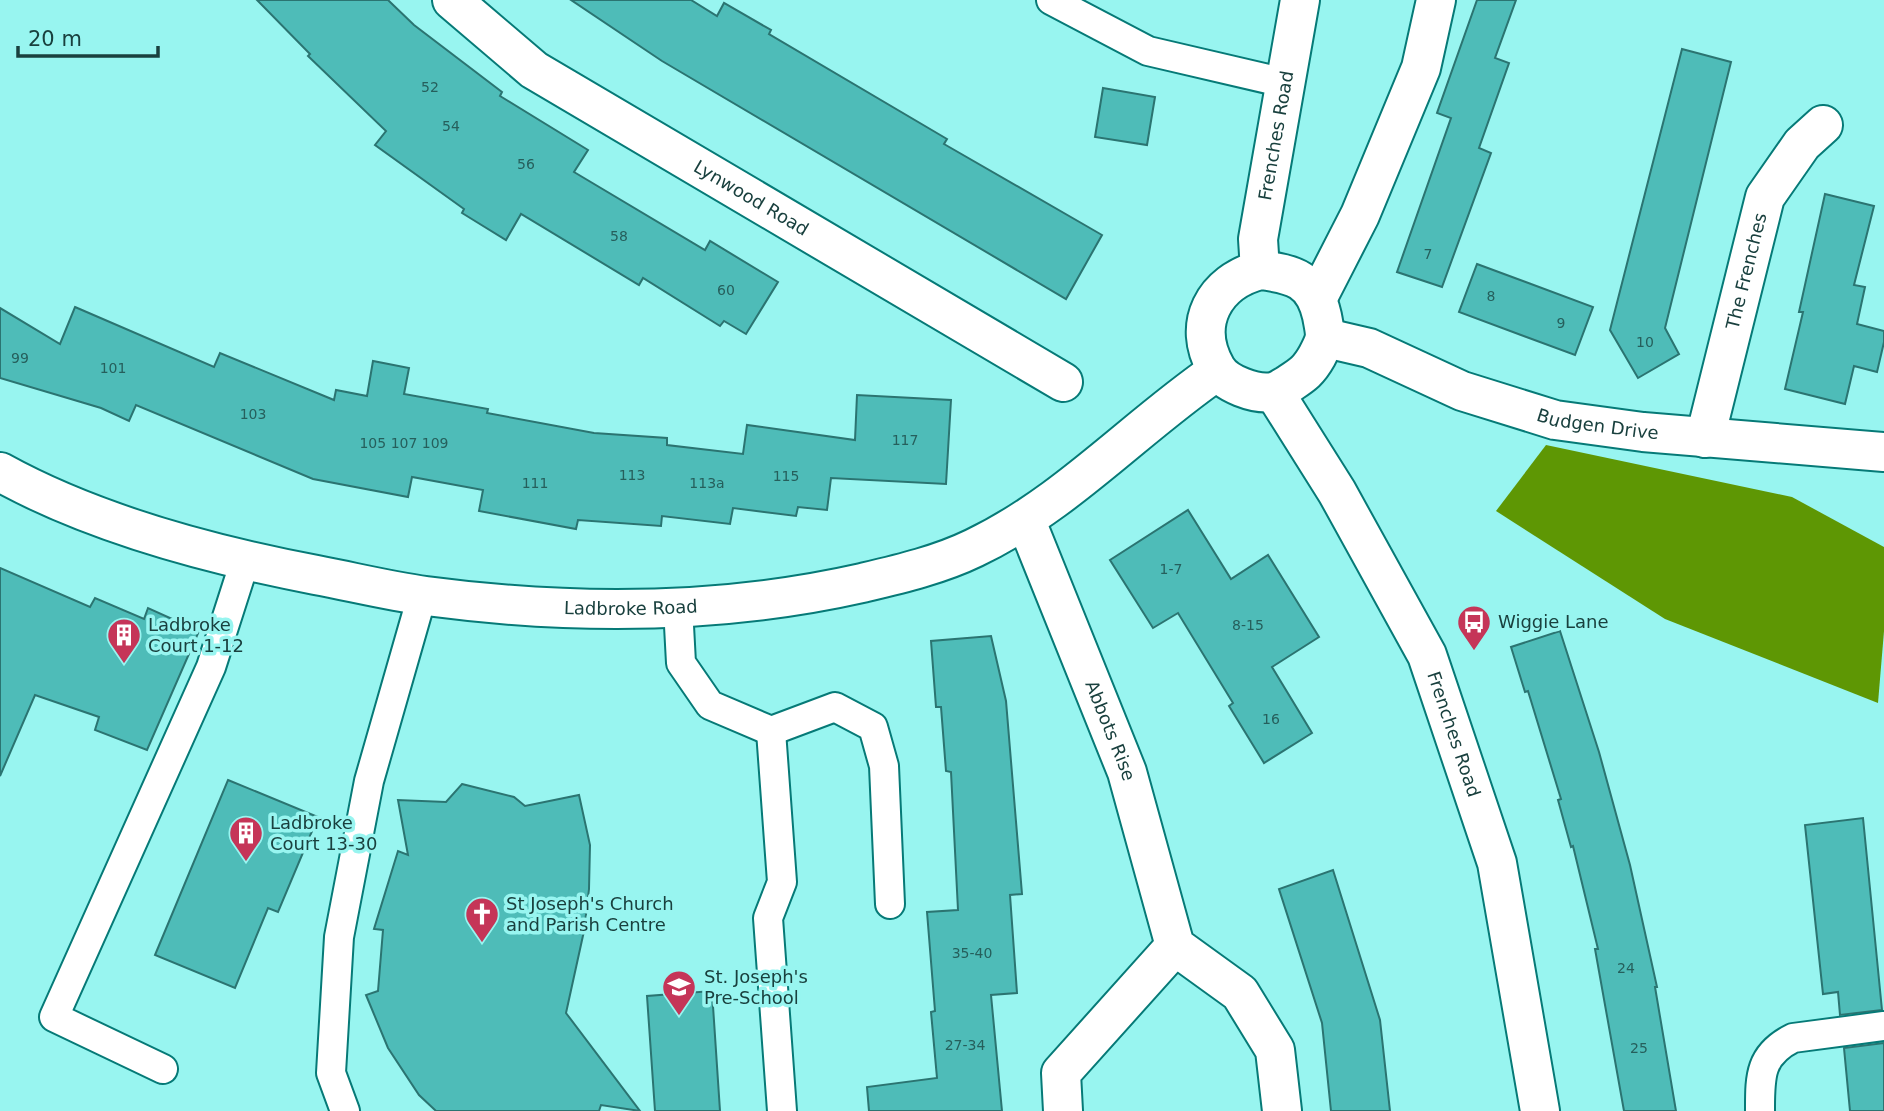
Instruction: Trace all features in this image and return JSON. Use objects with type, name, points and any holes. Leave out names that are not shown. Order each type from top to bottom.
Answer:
[{"type":"street","name":"Lynwood Road","points":[[452,0],[534,70],[1063,382]]},
{"type":"street","name":"Frenches Road","points":[[1260,270],[1258,239],[1300,0]]},
{"type":"street","points":[[1318,298],[1360,215],[1421,68],[1436,0]]},
{"type":"street","name":"The Frenches","points":[[1705,438],[1765,197],[1802,144],[1823,125]]},
{"type":"street","points":[[1260,270],[1287,273],[1304,282],[1318,298],[1326,338],[1309,371],[1274,392],[1253,391],[1233,383],[1217,371],[1206,341],[1206,319],[1219,293],[1235,279],[1260,270]]},
{"type":"street","name":"Budgen Drive","points":[[1326,338],[1369,348],[1462,391],[1555,420],[1643,432],[1884,452]]},
{"type":"street","name":"Ladbroke Road","points":[[0,472],[89,511],[149,533],[245,561],[422,596],[527,605],[678,607],[760,602],[919,570],[972,549],[1026,521],[1151,420],[1217,371]]},
{"type":"street","name":"Frenches Road","points":[[1274,392],[1337,492],[1427,655],[1497,863],[1540,1111]]},
{"type":"street","name":"Abbots Rise","points":[[1026,521],[1127,772],[1175,946]]},
{"type":"street","points":[[1063,1111],[1061,1073],[1175,946],[1240,993],[1275,1050],[1282,1111]]},
{"type":"lane","points":[[1051,0],[1148,51],[1285,83]]},
{"type":"lane","points":[[163,1069],[54,1017],[211,667],[245,561]]},
{"type":"lane","points":[[345,1111],[331,1073],[339,937],[369,781],[422,596]]},
{"type":"lane","points":[[678,607],[681,663],[710,705],[771,731],[835,707],[873,727],[884,766],[890,904]]},
{"type":"lane","points":[[771,731],[782,883],[768,918],[782,1111]]},
{"type":"lane","points":[[1760,1111],[1760,1082],[1767,1058],[1780,1045],[1793,1038],[1884,1026]]},
{"type":"shaded area","points":[[1546,445],[1792,497],[1884,547],[1884,631],[1878,703],[1665,619],[1496,511]]},
{"type":"building","points":[[257,0],[388,0],[414,25],[502,92],[500,96],[588,150],[574,172],[705,250],[710,241],[778,282],[746,334],[724,321],[720,326],[643,278],[639,285],[521,214],[506,240],[462,213],[464,209],[375,145],[386,131],[308,56],[310,54]]},
{"type":"building","points":[[571,0],[691,0],[717,16],[724,3],[771,30],[769,34],[947,139],[944,144],[1102,235],[1066,299],[662,61]]},
{"type":"building","points":[[1477,0],[1516,0],[1495,58],[1509,63],[1479,148],[1491,153],[1442,287],[1397,272],[1451,118],[1437,113]]},
{"type":"building","points":[[1682,49],[1731,62],[1665,328],[1679,354],[1638,378],[1610,330]]},
{"type":"building","points":[[1103,88],[1155,97],[1147,145],[1095,137]]},
{"type":"building","points":[[1825,194],[1874,206],[1854,285],[1865,287],[1857,324],[1884,331],[1884,342],[1877,372],[1854,366],[1845,404],[1785,389],[1803,312],[1799,312]]},
{"type":"building","points":[[1477,264],[1593,307],[1575,355],[1459,312]]},
{"type":"building","points":[[75,307],[214,367],[220,353],[334,400],[336,390],[367,396],[373,361],[409,368],[404,394],[488,409],[487,413],[594,433],[667,438],[667,445],[743,454],[747,425],[855,440],[857,395],[951,400],[946,484],[831,478],[827,510],[798,507],[796,516],[733,508],[730,524],[662,516],[661,526],[578,520],[576,529],[479,511],[483,490],[412,477],[408,497],[313,479],[136,405],[129,421],[101,408],[0,378],[0,308],[60,344]]},
{"type":"building","points":[[1188,510],[1231,579],[1268,555],[1319,637],[1272,667],[1312,733],[1264,763],[1229,706],[1233,703],[1178,613],[1153,628],[1110,560]]},
{"type":"building","points":[[0,568],[90,607],[95,598],[144,619],[148,608],[199,631],[147,750],[95,730],[99,717],[35,695],[0,776]]},
{"type":"building","points":[[1560,631],[1599,752],[1630,865],[1657,987],[1676,1111],[1624,1111],[1595,949],[1598,949],[1573,846],[1571,847],[1558,800],[1561,799],[1528,691],[1525,692],[1511,647]]},
{"type":"building","points":[[991,636],[1006,701],[1022,894],[1010,895],[1017,993],[991,995],[1002,1111],[869,1111],[867,1087],[937,1078],[927,912],[958,910],[951,772],[946,771],[941,707],[936,707],[931,641]]},
{"type":"building","name":"Ladbroke Court 13-30","points":[[228,780],[318,817],[278,912],[268,908],[235,988],[155,955]]},
{"type":"building","name":"St Joseph's Church and Parish Centre","points":[[462,784],[514,797],[525,806],[579,795],[590,845],[589,889],[584,931],[566,1013],[640,1111],[601,1105],[599,1111],[436,1111],[419,1095],[388,1048],[366,995],[378,991],[383,930],[374,929],[398,851],[408,855],[398,800],[446,802]]},
{"type":"building","points":[[1863,818],[1882,1010],[1840,1015],[1838,992],[1823,994],[1805,825]]},
{"type":"building","points":[[1333,870],[1380,1020],[1390,1111],[1331,1111],[1322,1023],[1279,889]]},
{"type":"building","points":[[712,991],[720,1111],[655,1111],[647,996]]},
{"type":"building","points":[[1884,1043],[1884,1111],[1850,1111],[1844,1048]]},
{"type":"place","name":"Wiggie Lane","points":[[1474,652]]},
{"type":"place","name":"Ladbroke Court 1-12","points":[[124,665]]},
{"type":"place","name":"Ladbroke Court 13-30","points":[[246,863]]},
{"type":"place","name":"St Joseph's Church and Parish Centre","points":[[482,944]]},
{"type":"place","name":"St. Joseph's Pre-School","points":[[679,1017]]}]
